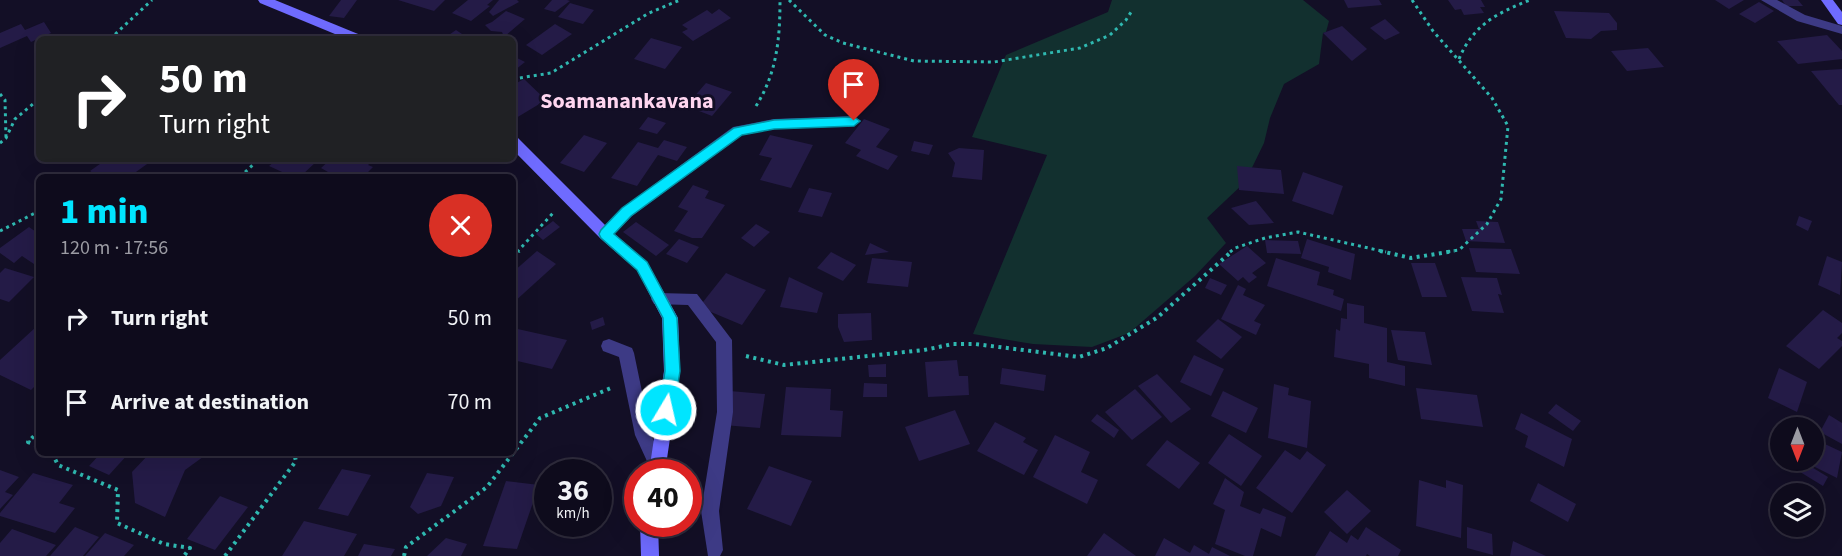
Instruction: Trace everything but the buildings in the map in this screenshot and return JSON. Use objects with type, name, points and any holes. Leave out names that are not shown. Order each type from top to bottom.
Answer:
[{"type":"street","points":[[264,0],[352,36]]},
{"type":"street","points":[[1767,0],[1801,18],[1842,30]]},
{"type":"street","points":[[1827,0],[1842,21]]},
{"type":"street","points":[[605,234],[627,212],[738,131],[774,124],[854,121]]},
{"type":"street","points":[[516,145],[605,234],[642,266],[670,318],[672,371],[659,459]]},
{"type":"street","points":[[659,299],[692,299],[724,340],[725,412],[710,511],[714,550]]},
{"type":"street","points":[[609,346],[626,353],[643,435],[653,459]]},
{"type":"street","points":[[649,537],[650,556]]},
{"type":"path","points":[[113,36],[152,0]]},
{"type":"path","points":[[516,79],[551,73],[649,13],[680,0]]},
{"type":"path","points":[[738,131],[769,88],[780,41],[780,0]]},
{"type":"path","points":[[789,0],[825,35],[843,43],[914,61],[994,62],[1080,48],[1110,35],[1126,20],[1133,9]]},
{"type":"path","points":[[724,340],[748,357],[784,365],[924,350],[953,344],[975,344],[1079,357],[1107,348],[1158,317],[1236,248],[1265,238],[1298,232],[1410,258],[1459,250],[1487,224],[1501,199],[1508,126],[1492,98],[1433,31],[1412,0]]},
{"type":"path","points":[[1459,59],[1465,41],[1486,19],[1530,0]]},
{"type":"path","points":[[0,94],[5,100],[6,138]]},
{"type":"path","points":[[0,143],[6,138],[15,118],[36,101]]},
{"type":"path","points":[[243,174],[256,162]]},
{"type":"path","points":[[516,254],[550,215],[571,199]]},
{"type":"path","points":[[0,231],[36,213]]},
{"type":"path","points":[[516,449],[540,418],[631,380]]},
{"type":"path","points":[[36,434],[28,442],[36,445]]},
{"type":"path","points":[[54,456],[58,465],[118,490],[117,523],[164,544],[190,548],[184,556]]},
{"type":"path","points":[[225,556],[296,461],[295,456]]},
{"type":"path","points":[[404,556],[406,547],[487,487],[511,456]]},
{"type":"green space","points":[[1112,0],[1303,0],[1329,21],[1326,32],[1323,33],[1319,64],[1284,84],[1270,118],[1264,143],[1245,182],[1207,218],[1226,243],[1195,276],[1129,333],[1092,347],[1033,344],[973,334],[1047,155],[972,137],[1006,55],[1108,12]]},
{"type":"district","name":"Soamanankavana","points":[[627,100]]},
{"type":"route","points":[[666,410],[672,371],[670,318],[642,266],[605,234],[627,212],[738,131],[774,124],[854,121]]}]
